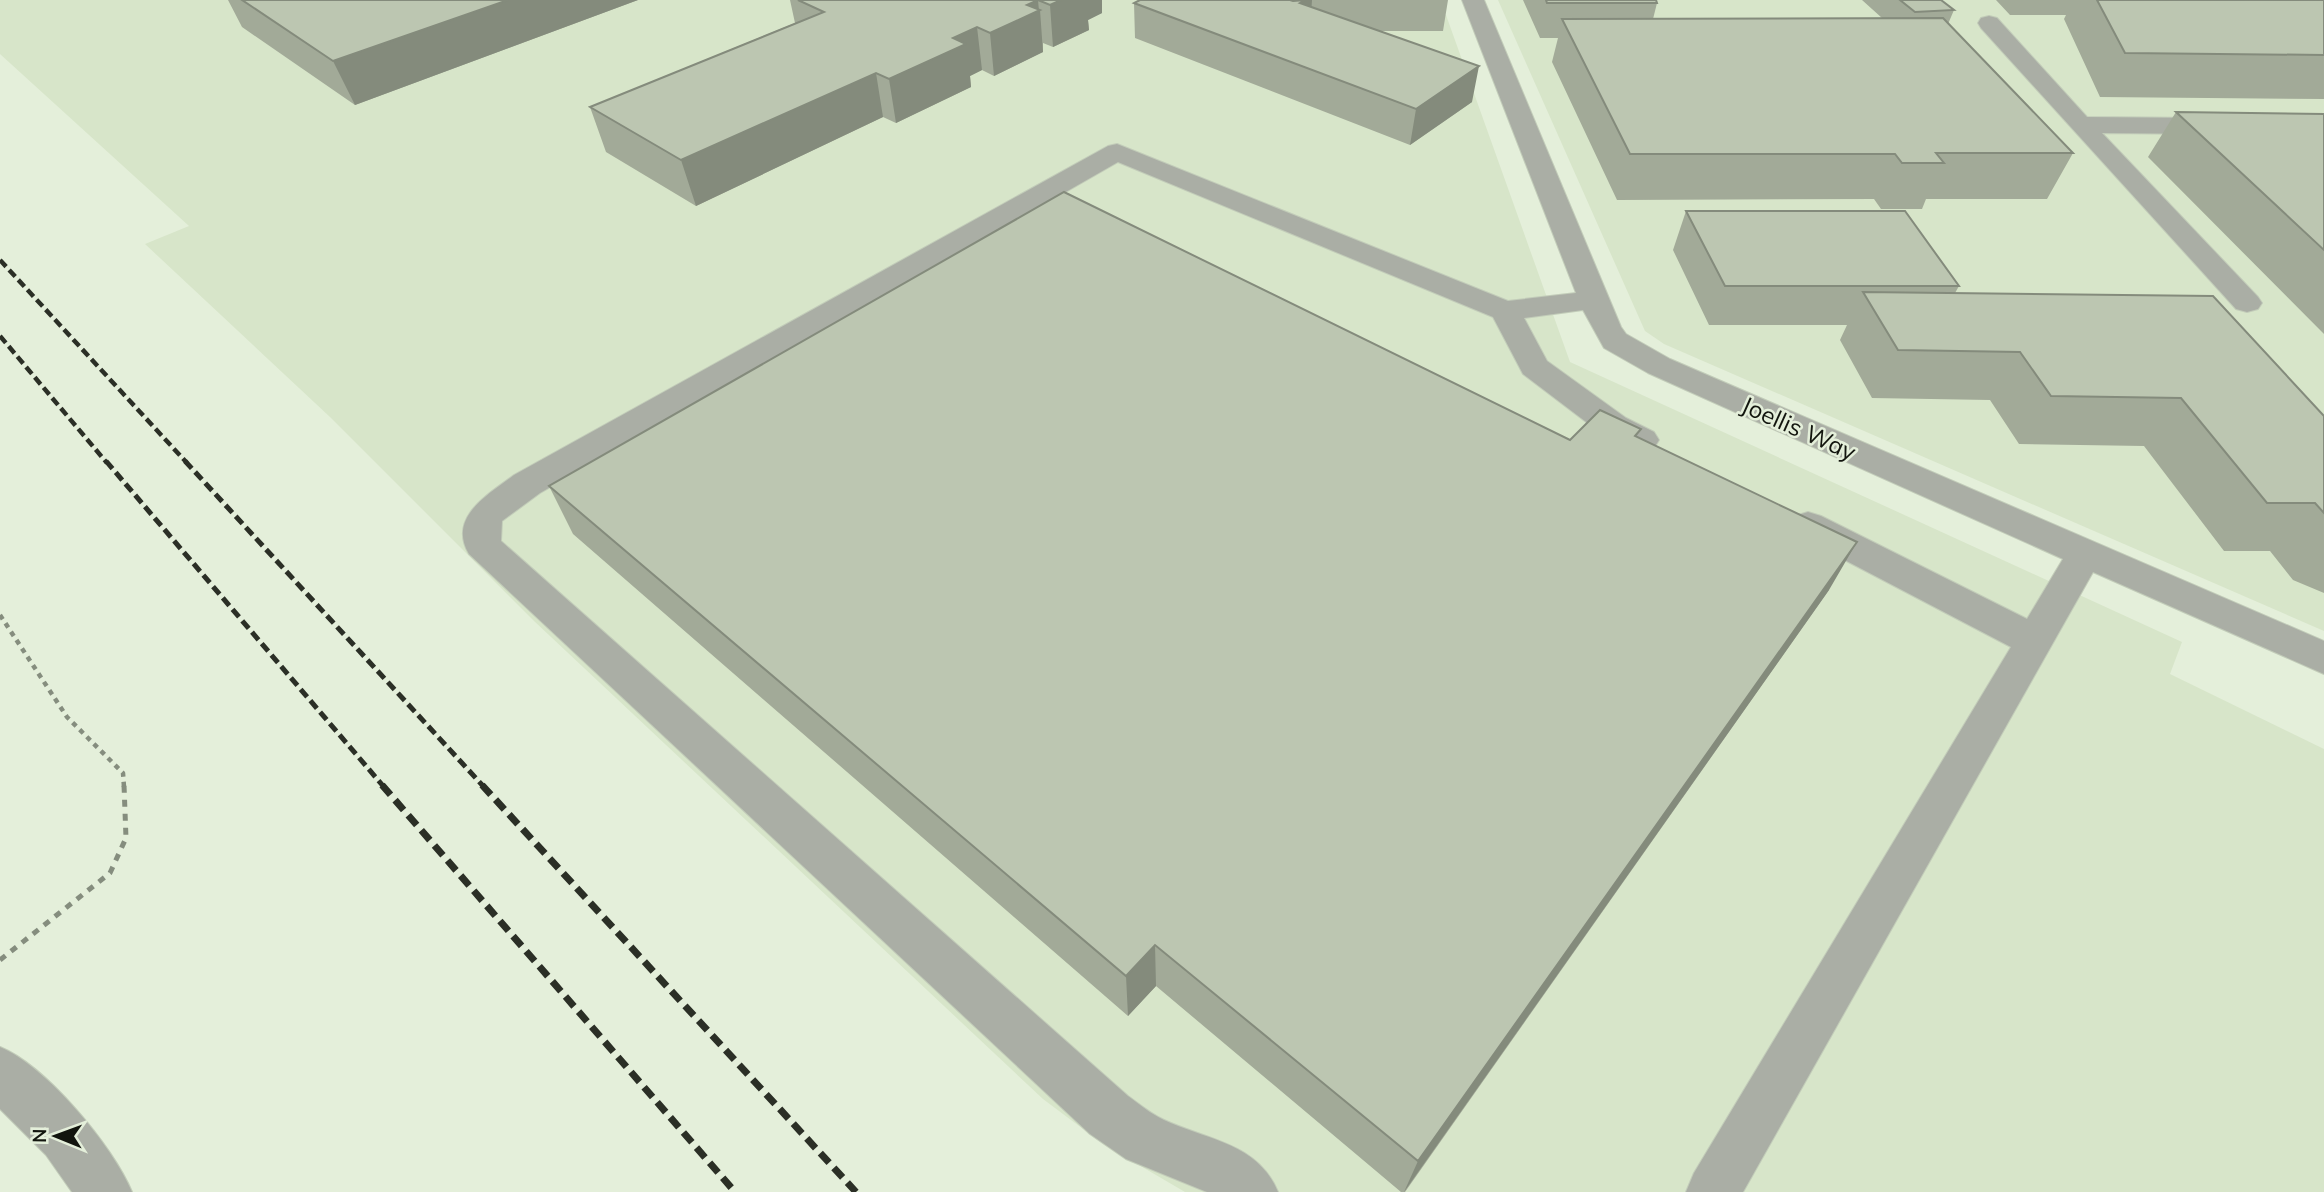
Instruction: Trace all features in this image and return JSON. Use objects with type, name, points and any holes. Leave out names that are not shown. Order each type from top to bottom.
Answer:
[{"type":"street","name":"Joellis Way","points":[[1473,0],[1594,300],[1615,341],[1634,354],[2324,658]]},
{"type":"street","points":[[1989,23],[2080,125],[2247,303]]},
{"type":"street","points":[[2080,125],[2324,127]]},
{"type":"street","points":[[1251,1192],[1223,1170],[1145,1140],[1109,1115],[482,545],[484,516],[527,484],[1117,152],[1505,311],[1594,300]]},
{"type":"street","points":[[1505,311],[1534,367],[1614,426],[1676,457]]},
{"type":"street","points":[[1775,508],[2035,641]]},
{"type":"street","points":[[1713,1192],[2085,553]]},
{"type":"street","points":[[0,1073],[65,1136],[105,1192]]},
{"type":"path","points":[[0,615],[67,717],[123,773],[126,838],[110,873],[0,960]]},
{"type":"shaded area","points":[[0,0],[1437,0],[1442,14],[1446,15],[1570,362],[2182,642],[2170,674],[2324,749],[2324,1192],[1185,1192],[1103,1144],[1043,1099],[534,621],[330,417],[145,244],[189,226],[0,54]]},
{"type":"shaded area","points":[[1498,0],[2324,0],[2324,631],[1664,344],[1645,331]]},
{"type":"building","points":[[242,0],[508,0],[333,61]]},
{"type":"building","points":[[798,0],[1038,0],[1027,5],[1040,10],[990,33],[977,27],[953,38],[966,44],[889,79],[876,73],[681,160],[590,107],[824,12]]},
{"type":"building","points":[[1038,0],[1061,0],[1050,5]]},
{"type":"building","points":[[1140,0],[1306,0],[1300,3],[1479,66],[1416,109],[1134,3]]},
{"type":"building","points":[[1546,0],[1656,0],[1657,3],[1547,3]]},
{"type":"building","points":[[1900,0],[1941,0],[1954,10],[1915,12]]},
{"type":"building","points":[[2097,0],[2324,0],[2324,55],[2125,53]]},
{"type":"building","points":[[1943,18],[2073,153],[1936,153],[1944,163],[1902,163],[1895,154],[1630,154],[1562,19]]},
{"type":"building","points":[[2176,112],[2324,114],[2324,250]]},
{"type":"building","points":[[1064,192],[1570,440],[1600,410],[1641,429],[1635,436],[1857,542],[1418,1161],[1155,945],[1126,976],[549,486]]},
{"type":"building","points":[[1686,211],[1905,211],[1959,286],[1725,286]]},
{"type":"building","points":[[1863,292],[2213,296],[2324,416],[2324,513],[2315,503],[2267,503],[2181,398],[2051,396],[2020,352],[1898,350]]},
{"type":"railway","points":[[0,260],[187,463]]},
{"type":"railway","points":[[0,336],[107,463]]},
{"type":"railway","points":[[106,461],[384,787]]},
{"type":"railway","points":[[185,461],[484,787]]},
{"type":"railway","points":[[382,785],[735,1192]]},
{"type":"railway","points":[[482,785],[856,1192]]}]
